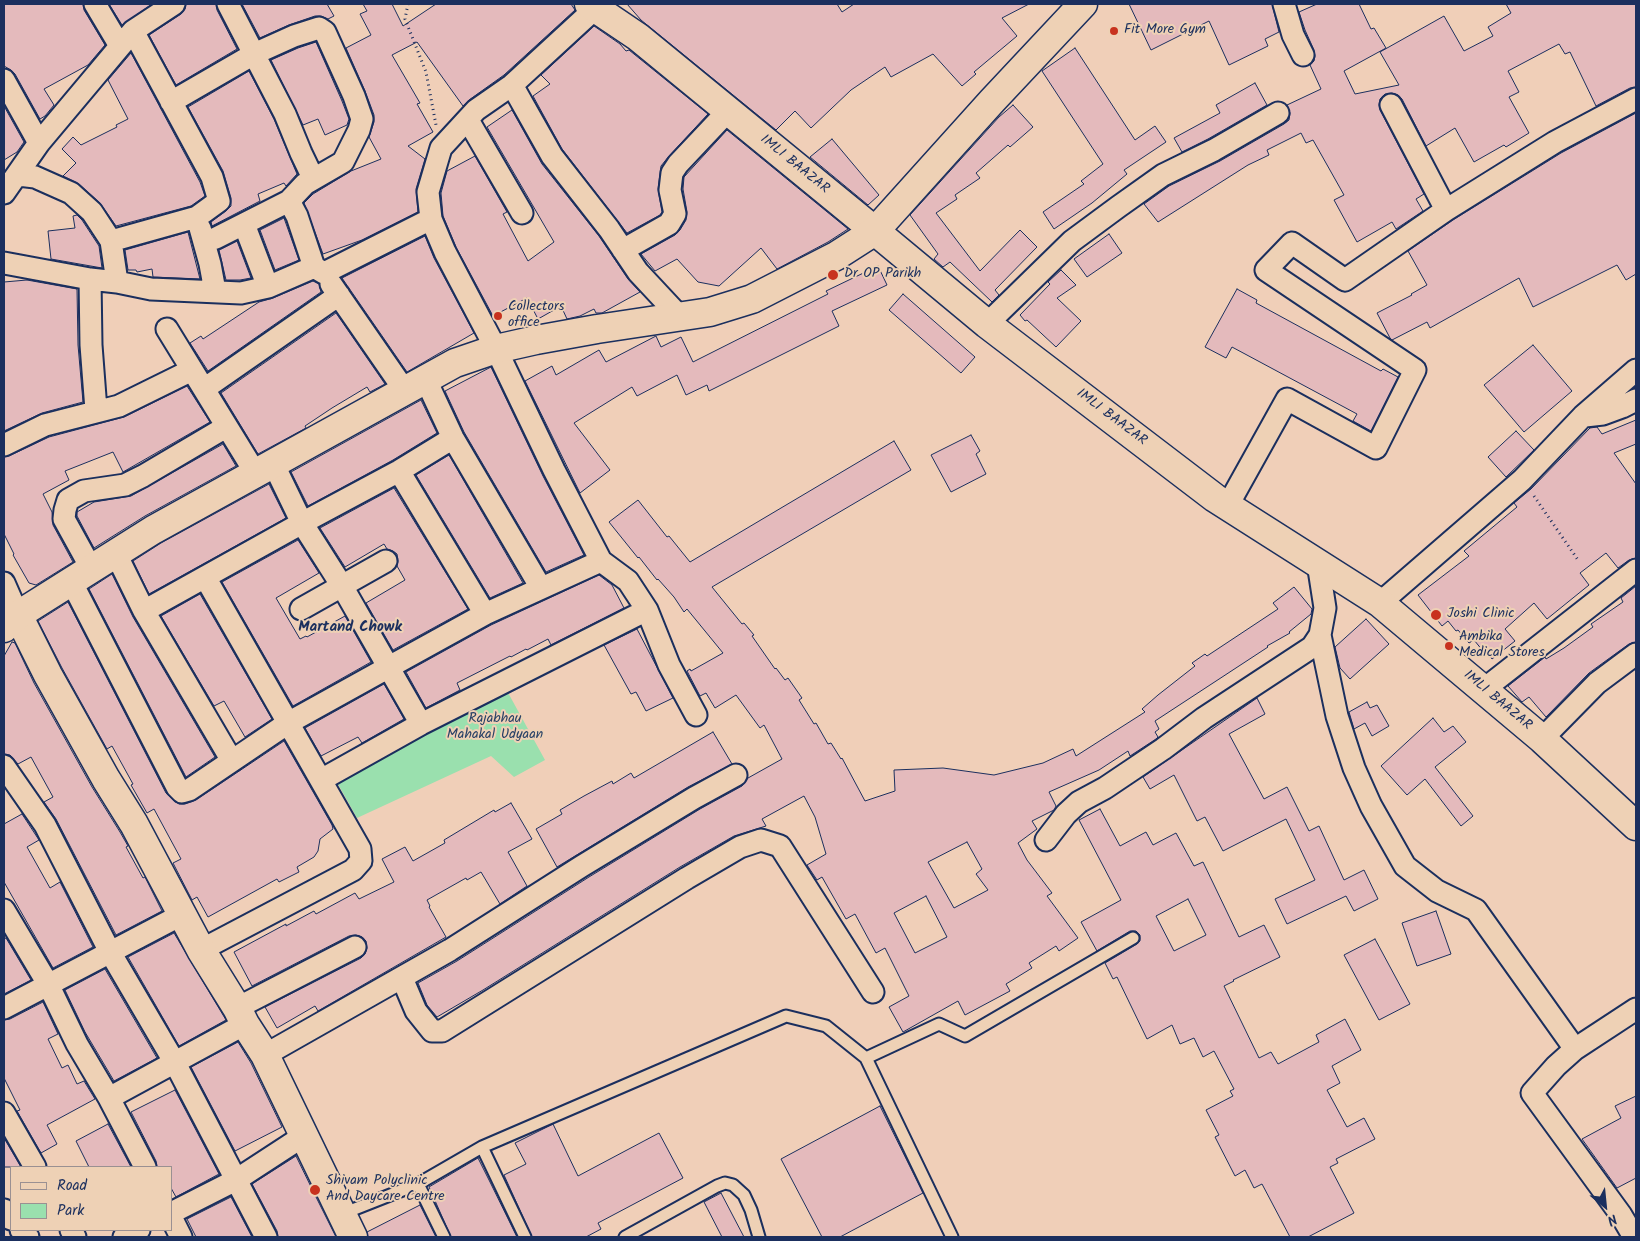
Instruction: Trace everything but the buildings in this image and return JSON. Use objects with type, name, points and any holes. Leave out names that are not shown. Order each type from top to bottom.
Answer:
[{"type":"main road","points":[[348,1226],[265,1055],[201,950],[48,675],[11,621],[153,530],[455,363],[496,349],[536,340],[588,330],[710,312],[752,300],[836,256],[875,231],[992,101],[1083,4]]},
{"type":"main road","name":"IMLI BAAZAR","points":[[594,5],[638,37],[987,324],[1215,498],[1380,603],[1542,739],[1636,826]]},
{"type":"street","points":[[95,4],[127,38],[171,102],[212,176],[220,201],[197,217],[111,240]]},
{"type":"street","points":[[4,193],[39,143],[127,38],[174,4]]},
{"type":"street","points":[[228,4],[285,114],[313,178]]},
{"type":"street","points":[[1284,4],[1293,35],[1303,55]]},
{"type":"street","points":[[594,5],[565,37],[512,85],[476,110],[441,148],[428,192],[431,220],[445,252],[496,349],[554,470],[601,561],[628,581],[647,610],[669,665],[696,715]]},
{"type":"street","points":[[171,102],[254,54],[319,28],[326,32],[362,119],[359,130],[343,162],[313,178],[298,190],[289,201],[204,242]]},
{"type":"street","points":[[4,80],[39,143]]},
{"type":"street","points":[[512,85],[552,156],[638,272],[680,317]]},
{"type":"street","points":[[1228,505],[1287,399],[1376,448],[1415,370],[1266,270],[1292,243],[1345,280],[1446,210],[1555,142],[1636,99]]},
{"type":"street","points":[[1391,105],[1446,210]]},
{"type":"street","points":[[623,250],[669,224],[675,214],[670,190],[672,173],[678,164],[728,111]]},
{"type":"street","points":[[987,324],[1072,241],[1118,207],[1163,175],[1214,150],[1278,113]]},
{"type":"street","points":[[468,120],[522,213]]},
{"type":"street","points":[[18,175],[35,177],[71,193],[92,212],[111,240],[117,282]]},
{"type":"street","points":[[289,201],[319,270],[415,385],[453,438],[541,588]]},
{"type":"street","points":[[197,217],[215,291]]},
{"type":"street","points":[[4,263],[151,289],[241,293],[268,287],[319,270],[431,220]]},
{"type":"street","points":[[244,224],[268,287]]},
{"type":"street","points":[[90,279],[90,345],[96,410]]},
{"type":"street","points":[[204,388],[339,295]]},
{"type":"street","points":[[167,329],[226,427],[265,469],[302,523],[342,586],[421,724]]},
{"type":"street","points":[[4,445],[45,425],[96,410],[119,406],[192,370]]},
{"type":"street","points":[[1380,603],[1522,480],[1583,416],[1636,370]]},
{"type":"street","points":[[1583,416],[1604,414],[1636,400]]},
{"type":"street","points":[[226,427],[143,476],[124,484],[84,491],[68,500],[65,510],[64,519],[81,575],[177,786],[182,792],[189,790],[288,723],[485,614],[601,561]]},
{"type":"street","points":[[144,612],[399,471],[453,438]]},
{"type":"street","points":[[399,471],[485,614]]},
{"type":"street","points":[[116,554],[144,612],[232,761]]},
{"type":"street","points":[[301,609],[386,561]]},
{"type":"street","points":[[1318,563],[1325,608],[1320,635],[1338,716],[1354,768],[1371,806],[1405,866],[1437,891],[1476,910],[1575,1049]]},
{"type":"street","points":[[1482,690],[1636,570]]},
{"type":"street","points":[[201,950],[353,870],[361,861],[360,849],[206,577]]},
{"type":"street","points":[[4,583],[11,621]]},
{"type":"street","points":[[321,780],[421,724],[647,610]]},
{"type":"street","points":[[1046,840],[1066,814],[1079,802],[1105,788],[1204,718],[1312,647],[1320,635]]},
{"type":"street","points":[[1542,739],[1597,683],[1636,654]]},
{"type":"street","points":[[4,766],[45,825],[110,952],[175,1063],[266,1237]]},
{"type":"street","points":[[265,1055],[450,950],[582,866],[694,798],[736,775]]},
{"type":"street","points":[[402,978],[416,1011],[432,1032],[442,1031],[740,847],[761,840],[780,846],[873,992]]},
{"type":"street","points":[[4,910],[48,984],[78,1044],[110,1098],[144,1166]]},
{"type":"street","points":[[4,1008],[182,914]]},
{"type":"street","points":[[110,1098],[175,1063],[241,1016],[355,947]]},
{"type":"street","points":[[1634,1237],[1621,1215],[1532,1093],[1556,1066],[1575,1049],[1636,1009]]},
{"type":"street","points":[[4,1113],[34,1166]]},
{"type":"street","points":[[172,1214],[236,1180],[305,1135]]},
{"type":"street","points":[[172,1217],[181,1237]]},
{"type":"street","points":[[124,1237],[137,1231]]},
{"type":"lane","points":[[866,1058],[939,1024],[965,1036],[1133,938]]},
{"type":"lane","points":[[348,1226],[482,1148],[786,1016],[826,1026],[866,1058],[952,1237]]},
{"type":"lane","points":[[482,1148],[525,1237]]},
{"type":"lane","points":[[624,1237],[725,1183],[733,1185],[744,1195],[751,1210],[759,1237]]},
{"type":"lane","points":[[418,1184],[444,1237]]},
{"type":"path","points":[[408,4],[405,19],[426,72],[441,148]]},
{"type":"path","points":[[1522,480],[1578,560]]},
{"type":"green space","name":"Rajabhau Mahakal Udyaan","points":[[506,689],[545,760],[514,777],[491,756],[357,818],[334,777]]},
{"type":"place","name":"Fit More Gym","points":[[1114,31]]},
{"type":"place","name":"Dr OP Parikh","points":[[833,275]]},
{"type":"place","name":"Collectors office","points":[[498,316]]},
{"type":"place","name":"Joshi Clinic","points":[[1436,615]]},
{"type":"place","name":"Ambika Medical Stores","points":[[1449,646]]},
{"type":"place","name":"Shivam Polyclinic And Daycare Centre","points":[[315,1190]]},
{"type":"district","name":"Martand Chowk","points":[[350,628]]}]
